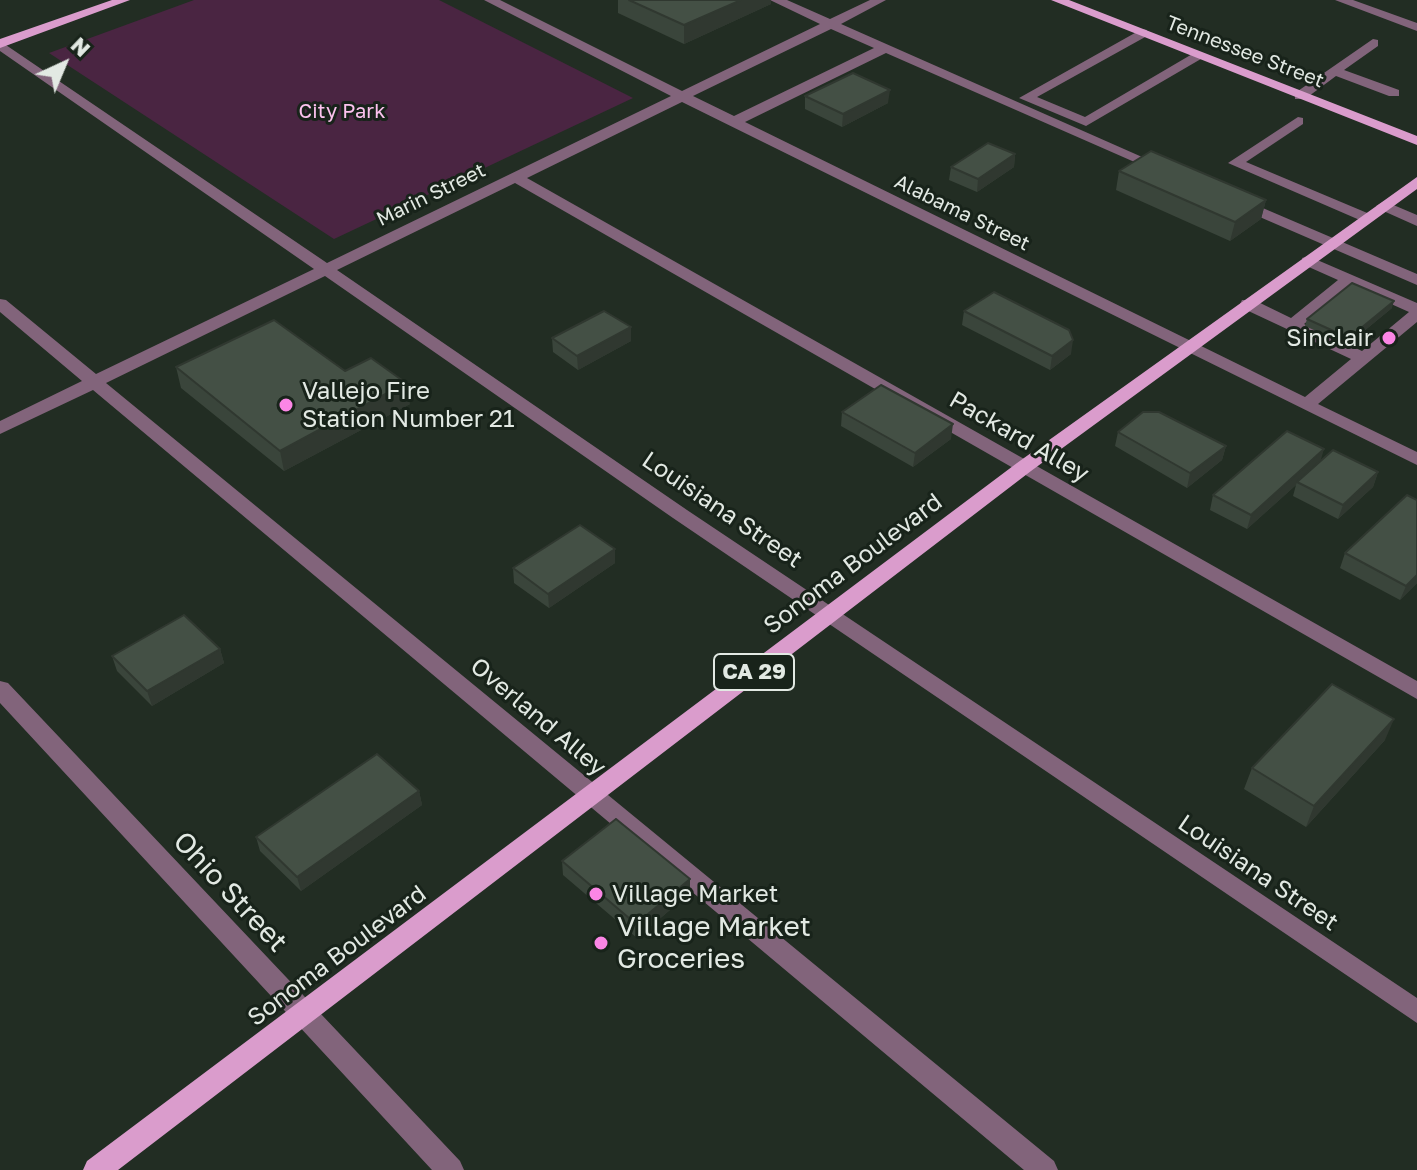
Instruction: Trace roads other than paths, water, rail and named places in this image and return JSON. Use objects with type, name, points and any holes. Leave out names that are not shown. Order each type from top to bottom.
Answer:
[{"type":"main road","points":[[0,45],[124,0]]},
{"type":"main road","name":"Tennessee Street","points":[[1057,0],[1417,141]]},
{"type":"main road","name":"Sonoma Boulevard","points":[[97,1170],[1024,467],[1417,182]]},
{"type":"street","name":"Alabama Street","points":[[490,0],[1417,459]]},
{"type":"street","points":[[776,0],[885,48],[1081,127],[1176,175]]},
{"type":"street","name":"Marin Street","points":[[0,428],[880,0]]},
{"type":"street","points":[[1341,0],[1417,27]]},
{"type":"street","points":[[1021,101],[1142,33]]},
{"type":"street","points":[[1300,96],[1373,43]]},
{"type":"street","name":"Louisiana Street","points":[[0,45],[830,615],[1417,1012]]},
{"type":"street","points":[[733,122],[885,48]]},
{"type":"street","points":[[1081,127],[1199,56]]},
{"type":"street","points":[[1334,71],[1394,93]]},
{"type":"street","points":[[1298,121],[1235,163],[1375,212],[1417,221]]},
{"type":"street","name":"Packard Alley","points":[[515,177],[1417,691]]},
{"type":"street","points":[[1216,193],[1417,280]]},
{"type":"street","points":[[1306,405],[1417,312],[1308,261]]},
{"type":"street","points":[[1292,325],[1323,306],[1350,279]]},
{"type":"street","name":"Overland Alley","points":[[0,304],[1044,1170]]},
{"type":"street","points":[[1248,304],[1363,358]]},
{"type":"street","points":[[1366,325],[1391,336]]},
{"type":"street","name":"Ohio Street","points":[[0,689],[450,1170]]},
{"type":"place","name":"Sinclair","points":[[1389,338]]},
{"type":"place","name":"Vallejo Fire Station Number 21","points":[[286,405]]},
{"type":"place","name":"Village Market","points":[[596,894]]},
{"type":"place","name":"Village Market Groceries","points":[[601,943]]},
{"type":"park label","name":"City Park","points":[[342,112]]}]
